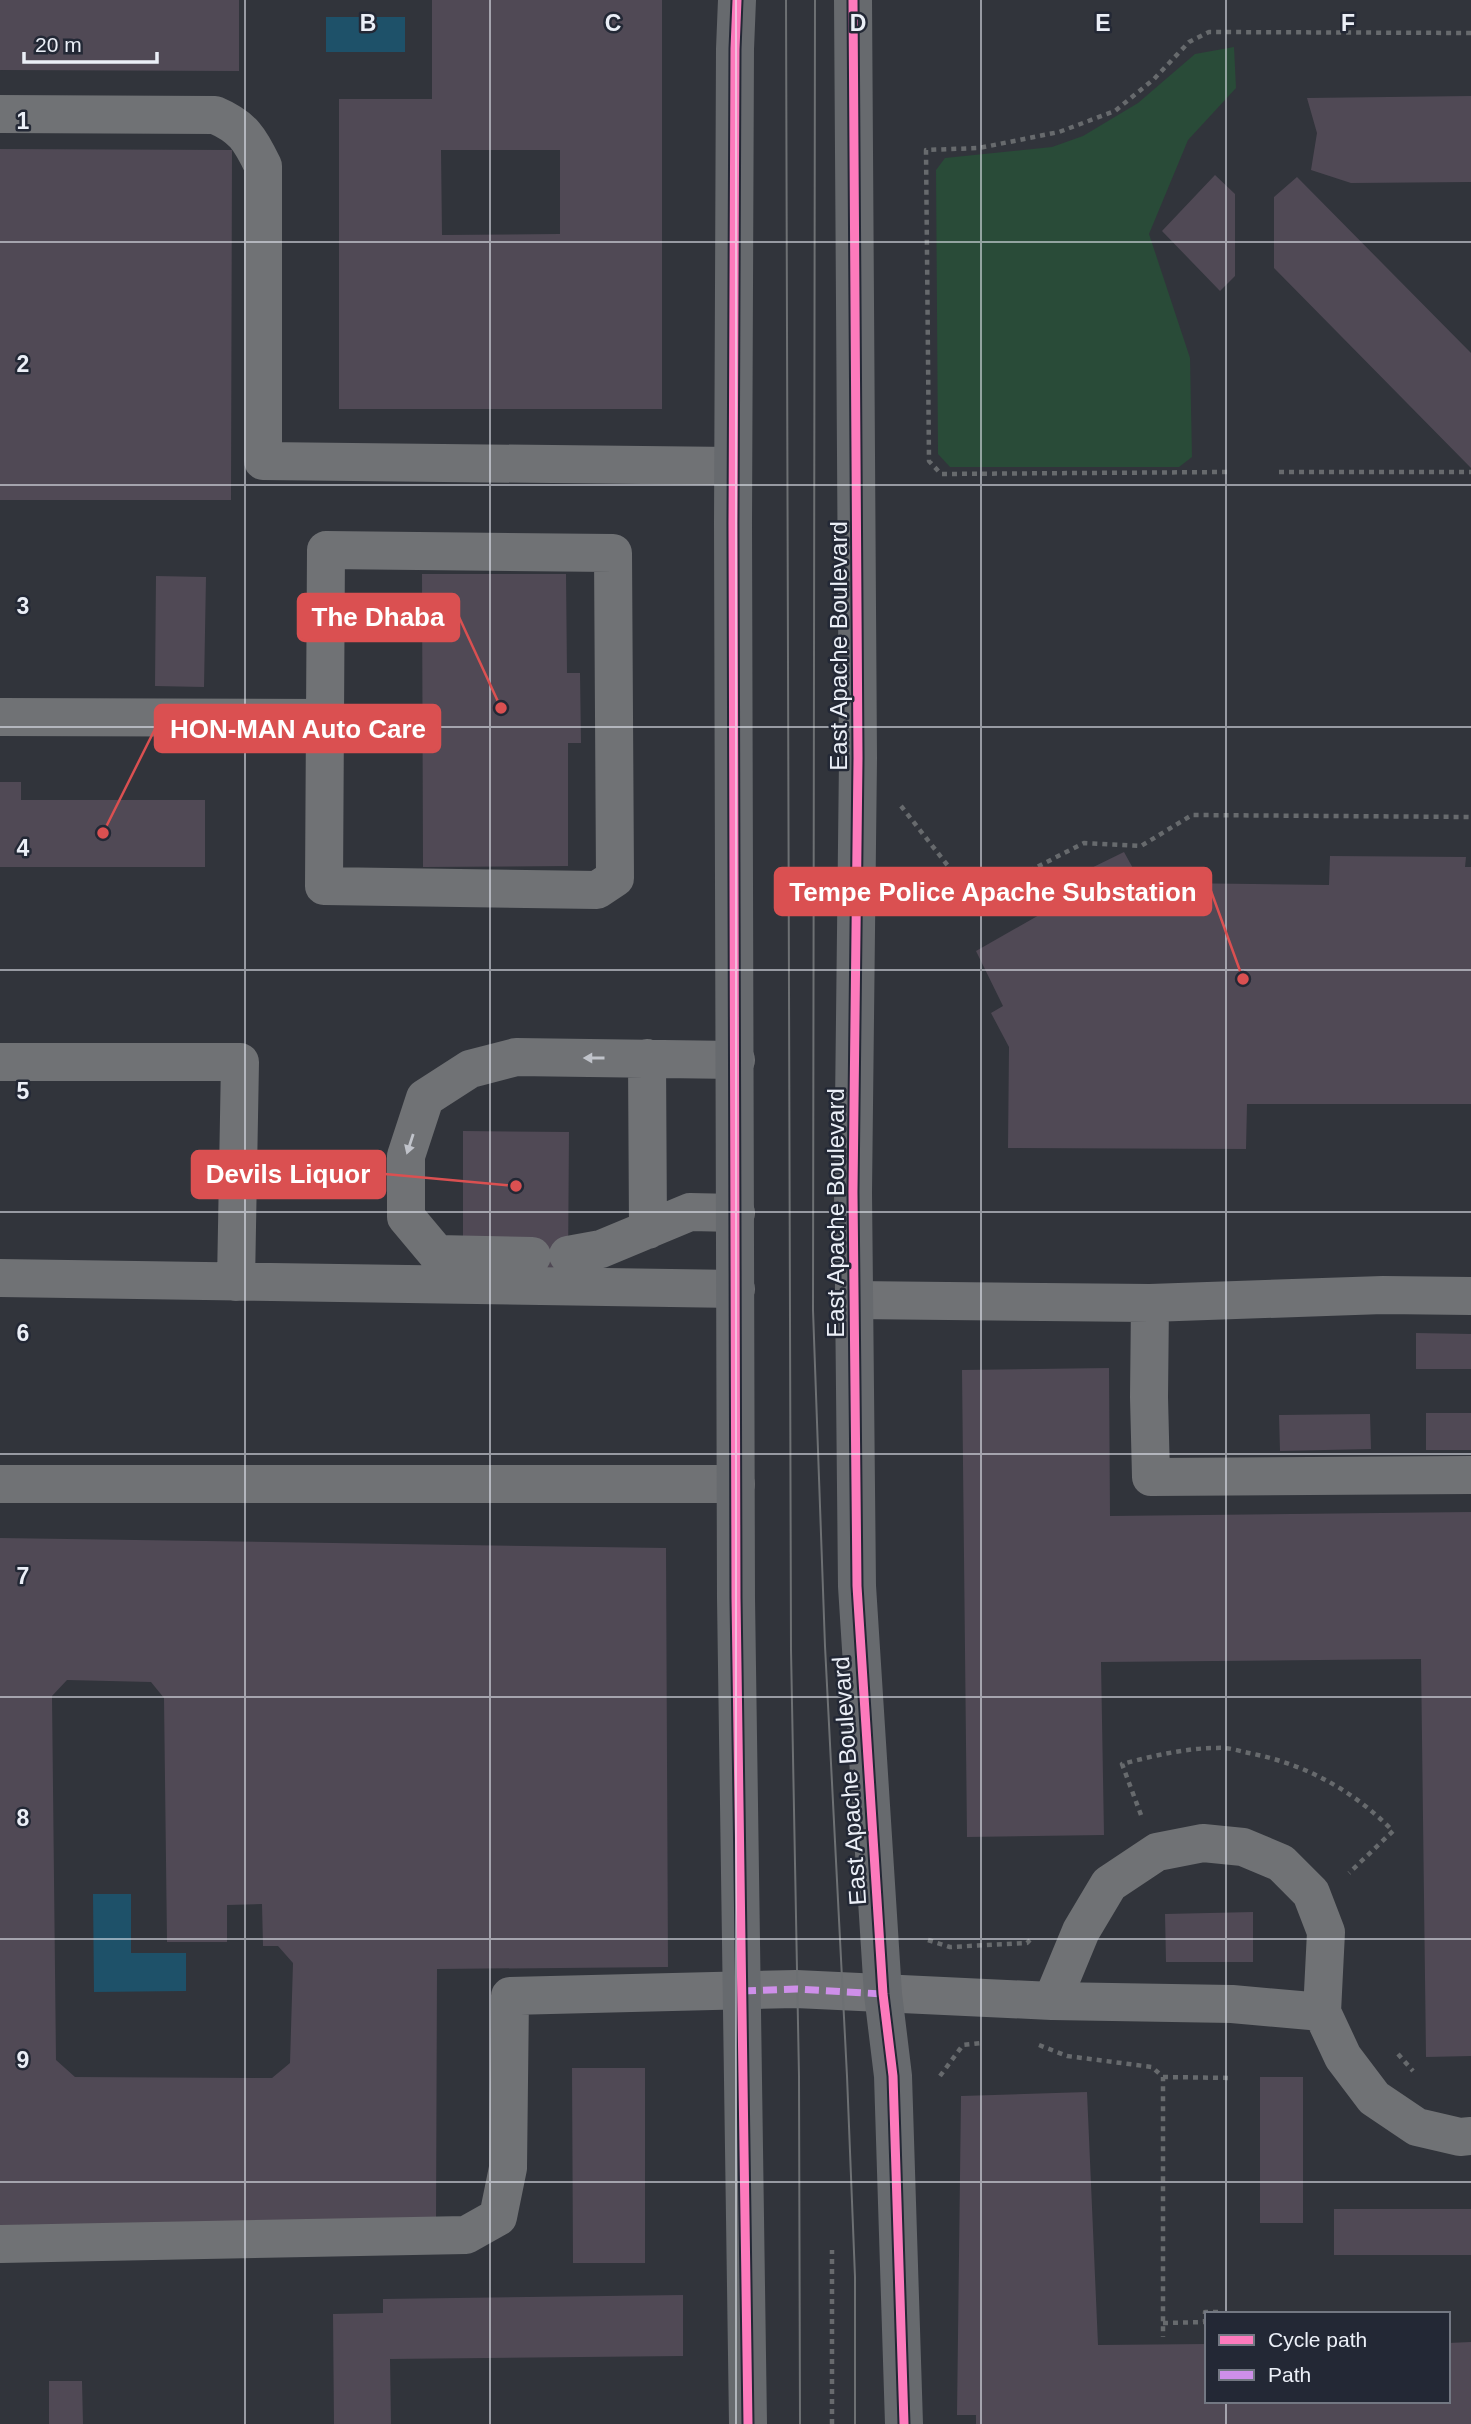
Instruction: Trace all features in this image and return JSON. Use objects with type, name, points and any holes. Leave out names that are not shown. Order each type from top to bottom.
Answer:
[{"type":"main road","points":[[737,0],[733,466],[736,1484],[748,2424]]},
{"type":"main road","name":"East Apache Boulevard","points":[[853,0],[858,758],[854,1300],[857,1586],[883,1994],[893,2076],[904,2424]]},
{"type":"street","points":[[0,114],[215,115],[233,123],[251,140],[263,166],[263,461],[733,466]]},
{"type":"street","points":[[326,550],[613,552],[615,878],[597,890],[324,886],[325,718],[326,550]]},
{"type":"street","points":[[0,717],[325,718]]},
{"type":"street","points":[[736,1060],[516,1057],[470,1069],[425,1098],[406,1156],[406,1217],[437,1254],[550,1255],[601,1249],[690,1212],[736,1213]]},
{"type":"street","points":[[647,1058],[648,1230]]},
{"type":"street","points":[[0,1062],[240,1062],[236,1282]]},
{"type":"street","points":[[0,1278],[736,1289]]},
{"type":"street","points":[[854,1300],[1150,1303],[1382,1295],[1471,1296]]},
{"type":"street","points":[[1150,1303],[1151,1477],[1471,1475]]},
{"type":"street","points":[[0,1483],[736,1484]]},
{"type":"street","points":[[1052,2001],[1081,1931],[1110,1884],[1157,1852],[1203,1843],[1243,1847],[1281,1863],[1311,1893],[1326,1932],[1322,2012],[1343,2057],[1374,2098],[1417,2127],[1460,2137],[1471,2136]]},
{"type":"street","points":[[0,2244],[466,2235],[498,2217],[508,2168],[510,1996],[796,1989],[1052,2001],[1232,2004],[1322,2012]]},
{"type":"path","points":[[1227,472],[942,474],[929,461],[926,150],[979,148],[1059,132],[1115,111],[1154,79],[1189,42],[1209,32],[1471,33]]},
{"type":"path","points":[[1279,472],[1471,472]]},
{"type":"path","points":[[900,806],[974,900],[1084,843],[1141,846],[1192,815],[1471,817]]},
{"type":"path","points":[[940,2076],[963,2045],[988,2042]]},
{"type":"path","points":[[1035,2043],[1067,2056],[1152,2067],[1163,2077],[1232,2078]]},
{"type":"path","points":[[1163,2077],[1164,2337]]},
{"type":"path","points":[[832,2250],[832,2424]]},
{"type":"path","points":[[1164,2323],[1205,2322],[1205,2312],[1220,2312]]},
{"type":"green space","points":[[1234,47],[1236,88],[1188,140],[1149,234],[1190,358],[1192,457],[1179,467],[950,467],[938,454],[936,170],[945,158],[1052,147],[1083,136],[1138,103],[1195,54]]},
{"type":"water","points":[[326,17],[405,17],[405,52],[326,52]]},
{"type":"water","points":[[93,1894],[131,1894],[131,1953],[186,1953],[186,1991],[94,1992]]},
{"type":"building","points":[[0,0],[239,0],[239,71],[0,70]]},
{"type":"building","points":[[432,0],[662,0],[662,409],[339,409],[339,99],[432,99]],"holes":[[[441,150],[560,150],[560,234],[442,235]]]},
{"type":"building","points":[[1471,96],[1471,182],[1351,183],[1311,170],[1317,133],[1307,98]]},
{"type":"building","points":[[0,149],[232,150],[231,500],[0,500]]},
{"type":"building","points":[[1215,175],[1235,194],[1235,276],[1220,291],[1162,231]]},
{"type":"building","points":[[1297,177],[1471,353],[1471,468],[1274,268],[1274,197]]},
{"type":"building","points":[[422,574],[566,574],[567,673],[580,673],[581,743],[568,743],[568,866],[423,867]]},
{"type":"building","points":[[156,576],[206,577],[204,687],[155,686]]},
{"type":"building","points":[[0,782],[21,782],[21,800],[205,800],[205,867],[0,867]]},
{"type":"building","points":[[1124,852],[1157,912],[1172,901],[1176,883],[1329,885],[1330,856],[1466,857],[1465,867],[1471,867],[1471,1104],[1247,1104],[1246,1149],[1008,1148],[1009,1047],[991,1013],[1003,1006],[976,951],[1055,906],[1058,914],[1087,898],[1075,876]]},
{"type":"building","points":[[463,1131],[569,1132],[568,1267],[532,1268],[463,1240]]},
{"type":"building","points":[[1416,1333],[1471,1334],[1471,1369],[1416,1369]]},
{"type":"building","points":[[1109,1368],[1110,1516],[1471,1512],[1471,2056],[1426,2057],[1421,1659],[1101,1662],[1104,1835],[967,1837],[962,1370]]},
{"type":"building","points":[[1426,1413],[1471,1413],[1471,1450],[1426,1450]]},
{"type":"building","points":[[1370,1414],[1371,1449],[1280,1451],[1279,1415]]},
{"type":"building","points":[[0,1538],[666,1548],[668,1967],[437,1969],[436,2224],[0,2225]],"holes":[[[67,1680],[151,1682],[164,1698],[167,1942],[227,1942],[227,1905],[262,1904],[263,1946],[278,1946],[293,1963],[290,2063],[272,2078],[75,2077],[56,2060],[52,1696]]]},
{"type":"building","points":[[1253,1912],[1253,1962],[1166,1962],[1165,1914]]},
{"type":"building","points":[[572,2068],[645,2068],[645,2263],[573,2263]]},
{"type":"building","points":[[1260,2077],[1303,2077],[1303,2223],[1260,2223]]},
{"type":"building","points":[[1087,2092],[1098,2345],[1205,2344],[1205,2403],[1450,2403],[1450,2343],[1471,2342],[1471,2424],[976,2424],[976,2415],[957,2415],[961,2096]]},
{"type":"building","points":[[1334,2209],[1471,2209],[1471,2255],[1334,2255]]},
{"type":"building","points":[[683,2295],[683,2356],[390,2359],[391,2424],[334,2424],[333,2314],[383,2313],[383,2299]]},
{"type":"building","points":[[49,2381],[82,2381],[83,2424],[49,2424]]},
{"type":"tram line","points":[[786,0],[791,1650],[799,2076],[800,2424]]},
{"type":"tram line","points":[[815,0],[813,1310],[825,1646],[855,2277],[855,2424]]},
{"type":"marked path","points":[[742,1991],[796,1989],[883,1994]]},
{"type":"cycle path","points":[[737,0],[733,524],[736,1598],[748,2424]]},
{"type":"cycle path","points":[[853,0],[858,758],[853,1192],[857,1586],[883,1994],[893,2076],[904,2424]]},
{"type":"place","name":"The Dhaba","points":[[501,708]]},
{"type":"place","name":"HON-MAN Auto Care","points":[[103,833]]},
{"type":"place","name":"Tempe Police Apache Substation","points":[[1243,979]]},
{"type":"place","name":"Devils Liquor","points":[[516,1186]]}]
